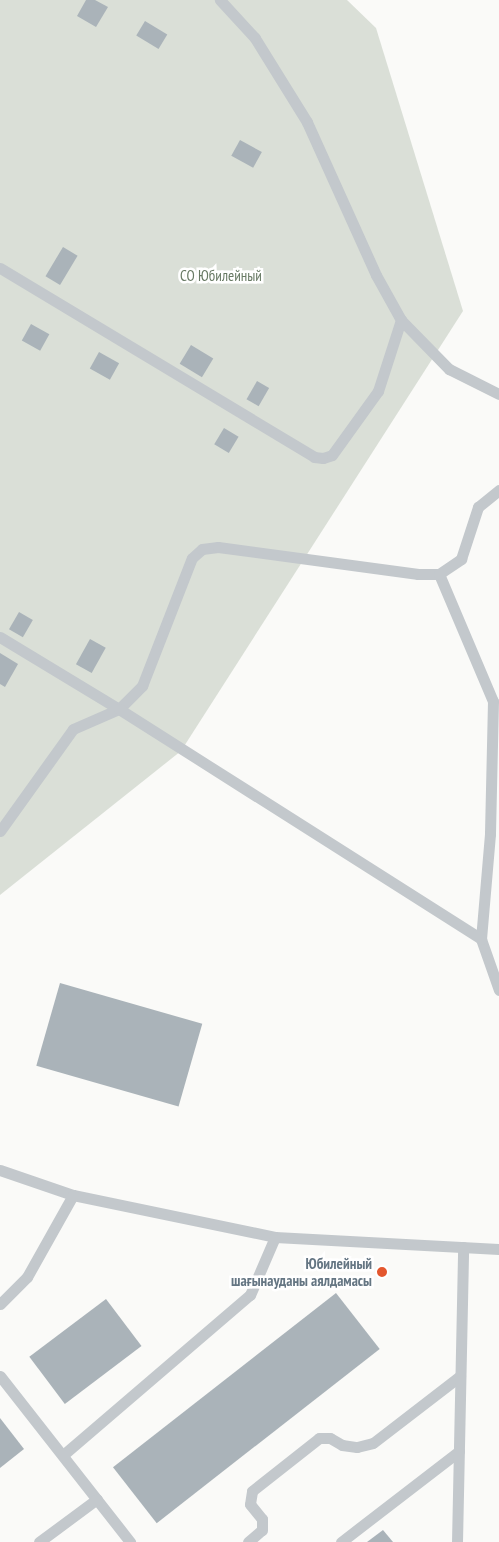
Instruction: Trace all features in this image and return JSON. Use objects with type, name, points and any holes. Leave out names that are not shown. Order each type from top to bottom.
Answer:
[{"type":"lane","points":[[220,0],[255,38],[307,122],[376,276],[401,320],[450,369],[499,394]]},
{"type":"lane","points":[[0,268],[314,457],[323,458],[332,455],[378,391],[401,320]]},
{"type":"lane","points":[[0,831],[73,729],[119,709],[142,686],[192,558],[202,549],[218,546],[418,574],[439,574],[461,559],[478,507],[499,490]]},
{"type":"lane","points":[[439,574],[493,701],[490,834],[481,939],[499,990]]},
{"type":"lane","points":[[0,637],[119,709],[481,939]]},
{"type":"lane","points":[[0,1170],[73,1195],[275,1237],[499,1249]]},
{"type":"lane","points":[[0,1304],[27,1277],[73,1195]]},
{"type":"lane","points":[[63,1455],[250,1295],[275,1237]]},
{"type":"lane","points":[[457,1542],[463,1247]]},
{"type":"lane","points":[[0,1376],[130,1542]]},
{"type":"lane","points":[[248,1542],[262,1530],[262,1519],[250,1504],[252,1491],[319,1438],[330,1438],[342,1445],[358,1447],[373,1443],[460,1376]]},
{"type":"lane","points":[[341,1542],[459,1451]]},
{"type":"lane","points":[[39,1542],[96,1499]]},
{"type":"green space","name":"СО Юбилейный","points":[[0,0],[347,0],[376,28],[463,311],[181,751],[0,895]]},
{"type":"building","points":[[86,0],[95,0],[108,7],[96,27],[77,16]]},
{"type":"building","points":[[145,21],[167,34],[159,49],[136,36]]},
{"type":"building","points":[[240,140],[262,152],[253,168],[231,156]]},
{"type":"building","points":[[63,247],[78,256],[60,285],[45,276]]},
{"type":"building","points":[[31,324],[49,334],[40,351],[22,341]]},
{"type":"building","points":[[191,345],[213,358],[202,377],[180,364]]},
{"type":"building","points":[[99,352],[119,363],[110,380],[90,369]]},
{"type":"building","points":[[257,381],[269,388],[259,406],[246,399]]},
{"type":"building","points":[[224,428],[239,437],[229,453],[214,444]]},
{"type":"building","points":[[19,612],[33,620],[23,637],[9,629]]},
{"type":"building","points":[[90,639],[106,648],[92,673],[76,664]]},
{"type":"building","points":[[0,653],[18,664],[5,687],[0,684]]},
{"type":"building","points":[[60,983],[202,1024],[179,1106],[36,1066]]},
{"type":"building","points":[[336,1293],[380,1349],[157,1523],[113,1467]]},
{"type":"building","points":[[106,1299],[142,1346],[65,1404],[29,1357]]},
{"type":"building","points":[[0,1418],[24,1449],[0,1468]]},
{"type":"building","points":[[383,1530],[393,1542],[367,1542]]},
{"type":"place","name":"Юбилейный шағынауданы аялдамасы","points":[[382,1272]]}]
